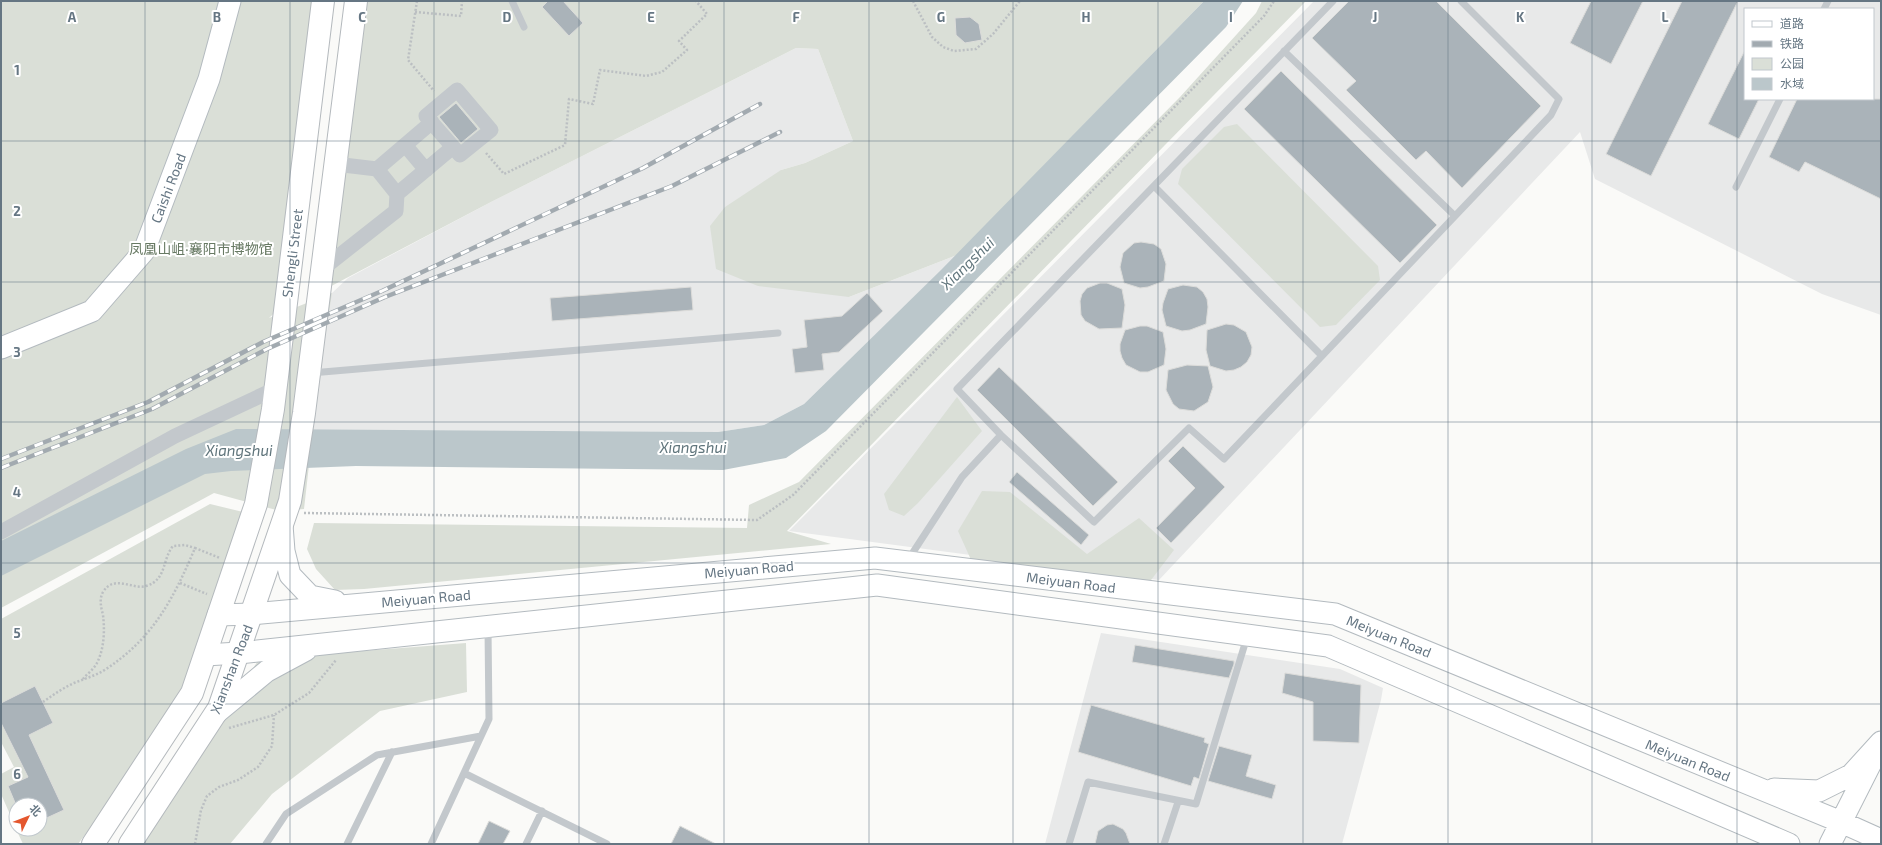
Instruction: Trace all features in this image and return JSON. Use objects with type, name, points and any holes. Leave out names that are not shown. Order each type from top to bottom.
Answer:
[{"type":"highway","name":"Shengli Street","points":[[256,504],[274,399],[323,1]]},
{"type":"highway","points":[[286,513],[304,413],[356,1]]},
{"type":"highway","name":"Xianshan Road","points":[[92,844],[192,693],[256,504]]},
{"type":"highway","name":"Xianshan Road","points":[[130,844],[219,708],[286,513]]},
{"type":"main road","name":"Caishi Road","points":[[1,348],[92,311],[144,251],[209,79],[230,1]]},
{"type":"main road","points":[[286,513],[284,551],[290,576],[310,596],[354,605]]},
{"type":"main road","name":"Meiyuan Road","points":[[221,608],[252,614],[876,558],[1335,614],[1841,822],[1881,840]]},
{"type":"main road","name":"Meiyuan Road","points":[[205,655],[239,653],[877,585],[1328,646],[1789,844]]},
{"type":"main road","points":[[215,714],[267,671],[315,645]]},
{"type":"main road","points":[[1758,788],[1819,791],[1850,775],[1881,742]]},
{"type":"main road","points":[[1830,844],[1881,742]]},
{"type":"street","points":[[457,90],[491,130],[476,142],[460,155],[426,116],[457,90]]},
{"type":"street","points":[[377,169],[432,122]]},
{"type":"street","points":[[405,145],[426,170]]},
{"type":"street","points":[[397,194],[453,147]]},
{"type":"street","points":[[321,270],[396,211],[397,194],[377,169],[335,164]]},
{"type":"street","points":[[1,532],[175,436],[274,399]]},
{"type":"lane","points":[[512,1],[524,27]]},
{"type":"lane","points":[[1333,1],[957,389],[1001,435],[1094,522],[1190,428],[1224,459],[1551,115],[1559,99],[1461,1]]},
{"type":"lane","points":[[1284,51],[1455,216]]},
{"type":"lane","points":[[1736,188],[1780,100]]},
{"type":"lane","points":[[1154,186],[1322,356]]},
{"type":"lane","points":[[308,373],[778,333]]},
{"type":"lane","points":[[906,562],[962,477],[1001,435]]},
{"type":"lane","points":[[431,844],[489,719],[488,627]]},
{"type":"lane","points":[[1069,844],[1088,782],[1178,802],[1196,804],[1248,635]]},
{"type":"lane","points":[[266,844],[286,814],[378,755],[480,736]]},
{"type":"lane","points":[[347,844],[392,752]]},
{"type":"lane","points":[[464,773],[607,844]]},
{"type":"lane","points":[[1164,844],[1178,802]]},
{"type":"lane","points":[[526,844],[542,812]]},
{"type":"path","points":[[417,1],[408,60],[443,102]]},
{"type":"path","points":[[415,12],[461,16],[462,1]]},
{"type":"path","points":[[476,142],[504,174],[565,145],[569,99],[592,104],[600,70],[646,76],[662,72],[687,50],[678,41],[707,14],[696,1]]},
{"type":"path","points":[[912,1],[932,37],[943,47],[954,51],[976,49],[993,34],[1020,1]]},
{"type":"path","points":[[286,513],[758,520],[793,495],[1264,16],[1274,1]]},
{"type":"path","points":[[81,680],[97,664],[103,648],[104,623],[100,598],[105,590],[114,584],[129,584],[144,587],[157,581],[163,571],[168,552],[173,546],[186,545],[236,564]]},
{"type":"path","points":[[43,702],[57,692],[101,672],[127,655],[151,630],[180,583],[195,548]]},
{"type":"path","points":[[180,583],[221,608]]},
{"type":"path","points":[[201,735],[274,715],[309,693],[352,641]]},
{"type":"path","points":[[195,844],[201,810],[207,796],[219,787],[238,780],[258,767],[272,746],[274,715]]},
{"type":"shaded area","points":[[1314,1],[1881,1],[1881,315],[1822,294],[1595,179],[1580,132],[1159,580],[789,531]]},
{"type":"shaded area","points":[[796,48],[818,49],[853,141],[805,163],[781,170],[849,297],[957,255],[804,404],[764,425],[718,432],[313,430],[134,370],[301,307],[332,293],[348,278],[491,202]]},
{"type":"shaded area","points":[[1101,633],[1340,669],[1383,688],[1342,844],[1045,844]]},
{"type":"green space","name":"凤凰山岨·襄阳市博物馆","points":[[1,1],[323,1],[286,302],[269,318],[332,293],[319,377],[304,509],[280,511],[214,493],[1,608]]},
{"type":"green space","points":[[356,1],[1204,1],[957,255],[849,297],[758,286],[716,269],[710,226],[725,207],[781,170],[805,163],[853,141],[818,49],[796,48],[491,202],[318,293]]},
{"type":"green space","points":[[1262,1],[1306,1],[787,531],[831,544],[364,589],[335,590],[316,569],[307,549],[314,523],[747,528],[749,505],[799,482],[1180,97],[1256,13]]},
{"type":"green space","points":[[1237,124],[1378,266],[1380,280],[1336,325],[1320,327],[1178,184],[1182,169],[1224,127]]},
{"type":"green space","points":[[957,397],[982,431],[918,503],[904,516],[889,510],[884,494]]},
{"type":"green space","points":[[982,491],[1010,492],[1087,554],[1139,518],[1174,550],[1148,584],[972,562],[958,531]]},
{"type":"green space","points":[[210,504],[243,512],[184,693],[127,779],[78,844],[23,844],[20,837],[48,837],[48,797],[8,797],[8,810],[1,794],[1,774],[14,767],[1,742],[1,619]]},
{"type":"green space","points":[[466,643],[467,692],[380,711],[272,794],[230,844],[142,844],[259,659]]},
{"type":"water","name":"Xiangshui","points":[[1204,1],[1243,1],[1226,27],[826,431],[786,458],[723,470],[356,466],[231,471],[205,474],[1,576],[1,541],[186,449],[236,429],[718,432],[764,425],[804,404],[942,269]]},
{"type":"building","points":[[548,1],[563,1],[583,23],[569,36],[542,7]]},
{"type":"building","points":[[1349,1],[1436,1],[1541,106],[1462,188],[1426,151],[1416,160],[1346,90],[1356,81],[1312,38]]},
{"type":"building","points":[[1591,1],[1643,1],[1611,64],[1570,43]]},
{"type":"building","points":[[1682,1],[1738,1],[1651,176],[1606,154]]},
{"type":"building","points":[[970,17],[979,24],[982,40],[965,43],[956,35],[955,18]]},
{"type":"building","points":[[1744,52],[1744,100],[1758,100],[1739,139],[1708,124]]},
{"type":"building","points":[[1281,71],[1437,225],[1400,263],[1244,109]]},
{"type":"building","points":[[1881,99],[1881,199],[1805,162],[1799,172],[1769,157],[1797,100]]},
{"type":"building","points":[[456,103],[478,129],[461,143],[439,117]]},
{"type":"building","points":[[1141,242],[1154,244],[1161,249],[1166,264],[1164,281],[1148,287],[1140,288],[1124,283],[1120,267],[1123,253],[1134,243]]},
{"type":"building","points":[[1100,283],[1107,283],[1122,289],[1125,305],[1122,328],[1099,329],[1085,321],[1081,315],[1080,301],[1082,294],[1087,288]]},
{"type":"building","points":[[1183,285],[1197,287],[1203,292],[1207,299],[1208,307],[1206,324],[1190,330],[1182,331],[1166,326],[1162,310],[1168,289]]},
{"type":"building","points":[[691,287],[693,310],[552,321],[550,298]]},
{"type":"building","points":[[867,293],[883,311],[839,352],[822,354],[824,370],[795,373],[792,349],[807,347],[804,320],[842,316]]},
{"type":"building","points":[[1226,324],[1234,325],[1246,332],[1252,347],[1251,355],[1247,362],[1234,370],[1226,371],[1210,366],[1206,350],[1207,330]]},
{"type":"building","points":[[1140,326],[1147,326],[1163,332],[1166,349],[1164,365],[1148,372],[1140,372],[1126,365],[1120,351],[1120,344],[1125,330]]},
{"type":"building","points":[[1187,365],[1208,366],[1213,387],[1208,402],[1194,411],[1179,409],[1173,404],[1166,390],[1168,370]]},
{"type":"building","points":[[999,367],[1118,482],[1093,506],[977,390]]},
{"type":"building","points":[[1183,446],[1225,487],[1171,543],[1156,528],[1195,488],[1168,461]]},
{"type":"building","points":[[1017,472],[1089,535],[1081,545],[1009,482]]},
{"type":"building","points":[[1135,645],[1234,661],[1234,664],[1229,678],[1132,662]]},
{"type":"building","points":[[1285,673],[1361,685],[1359,743],[1313,741],[1313,702],[1282,693]]},
{"type":"building","points":[[35,686],[53,723],[29,735],[64,810],[48,817],[48,797],[13,797],[8,786],[28,777],[1,723],[1,703]]},
{"type":"building","points":[[1091,705],[1205,738],[1204,742],[1209,744],[1199,779],[1194,777],[1191,786],[1078,752]]},
{"type":"building","points":[[1219,746],[1252,755],[1246,776],[1276,785],[1272,799],[1208,781]]},
{"type":"building","points":[[489,821],[510,831],[503,844],[478,844]]},
{"type":"building","points":[[1113,824],[1123,829],[1130,844],[1095,844],[1098,831],[1107,825]]},
{"type":"building","points":[[680,826],[716,844],[671,844]]},
{"type":"railway","points":[[1,459],[148,402],[263,342],[382,291],[643,168],[760,104]]},
{"type":"railway","points":[[1,468],[152,409],[267,349],[385,297],[672,186],[780,132]]}]
